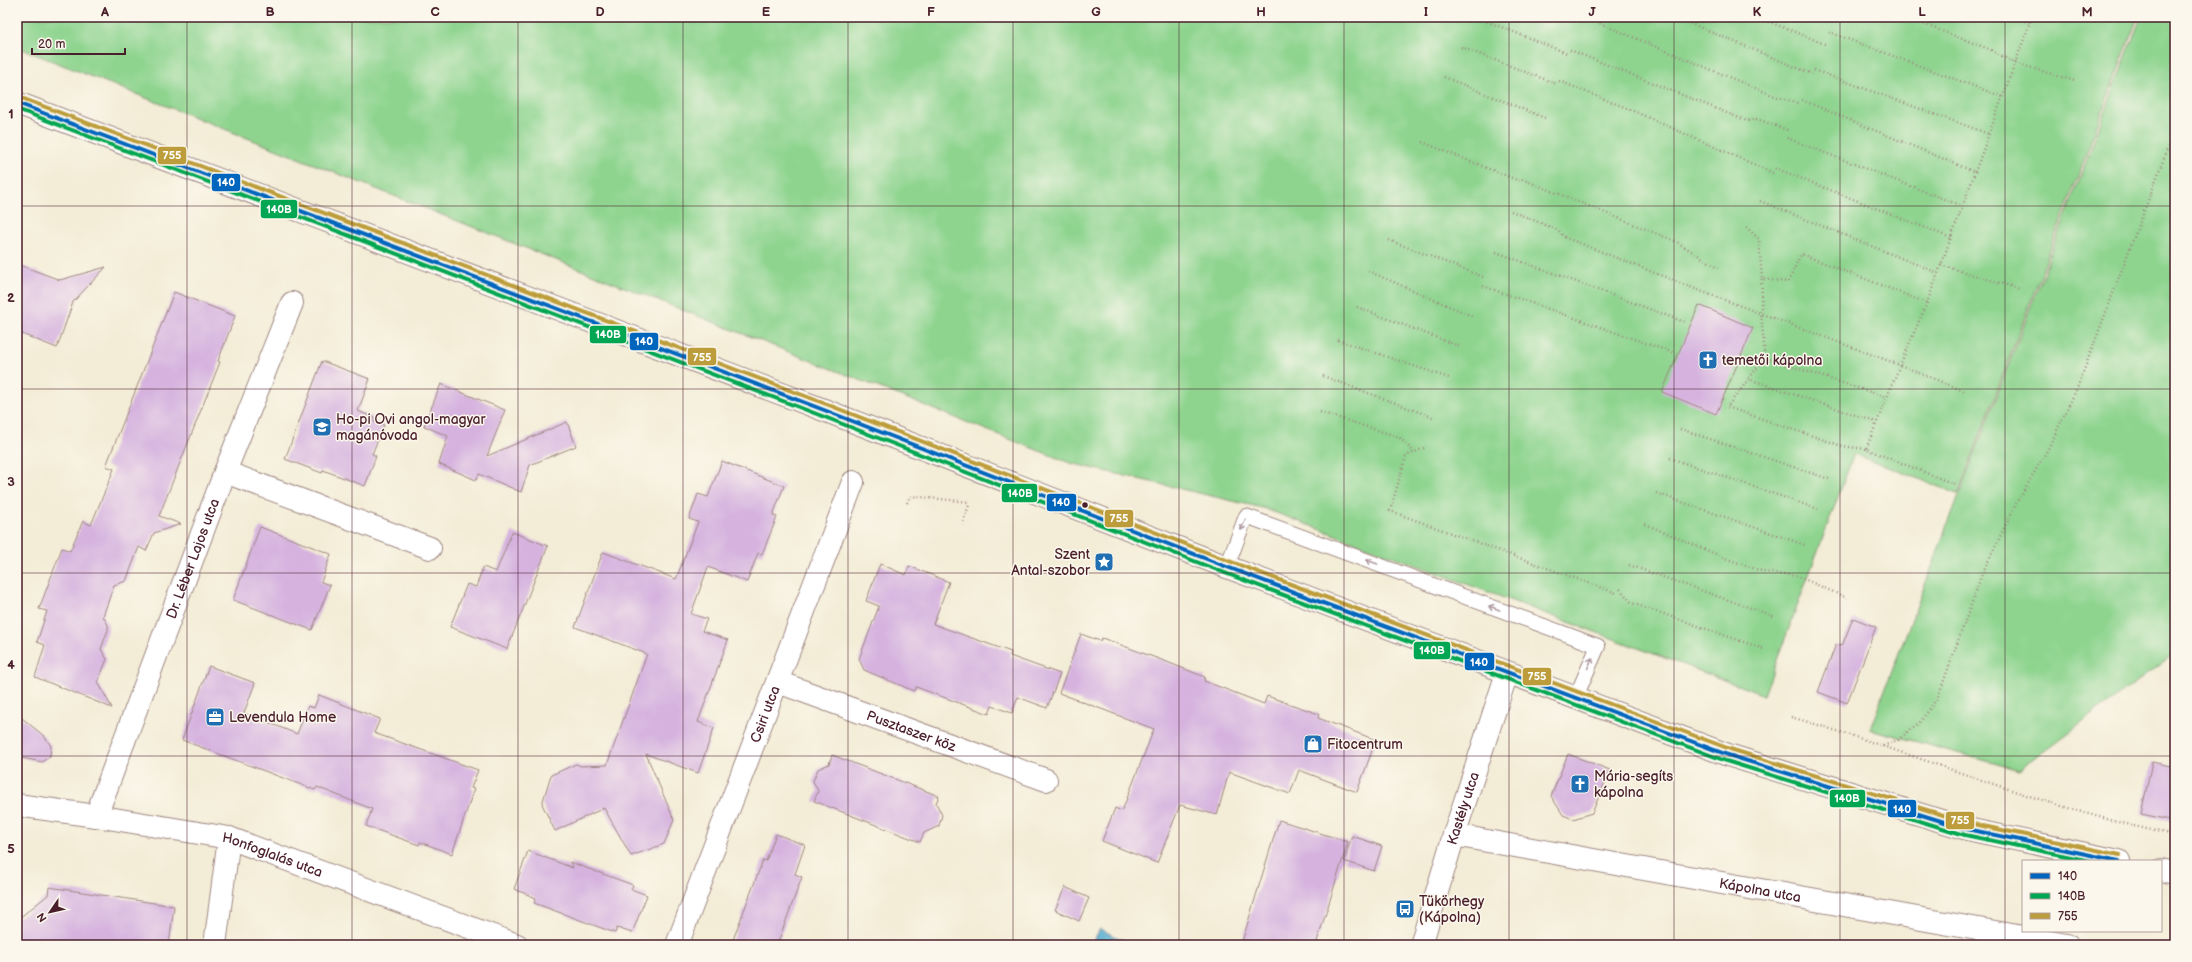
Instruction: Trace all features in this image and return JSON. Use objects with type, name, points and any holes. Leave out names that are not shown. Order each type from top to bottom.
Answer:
[{"type":"street","points":[[17,102],[824,410],[1227,567],[1574,699],[1728,755],[1967,829],[2114,860]]},
{"type":"street","name":"Dr. Léber Lajos utca","points":[[96,816],[225,472],[292,303]]},
{"type":"street","points":[[225,472],[430,548]]},
{"type":"street","name":"Csiri utca","points":[[676,945],[778,682],[853,482]]},
{"type":"street","name":"Kastély utca","points":[[1421,945],[1454,835],[1507,673]]},
{"type":"street","name":"Pusztaszer köz","points":[[778,682],[1046,780]]},
{"type":"street","name":"Honfoglalás utca","points":[[17,805],[96,816],[229,838],[517,945]]},
{"type":"street","name":"Kápolna utca","points":[[1454,835],[2066,945]]},
{"type":"street","points":[[216,945],[229,838]]},
{"type":"street","points":[[2162,870],[2175,873]]},
{"type":"lane","points":[[1227,567],[1246,516],[1598,646],[1574,699]]},
{"type":"path","points":[[1476,17],[1569,54]]},
{"type":"path","points":[[1569,17],[1581,22]]},
{"type":"path","points":[[1585,17],[1772,95],[1800,104]]},
{"type":"path","points":[[1674,17],[1812,74]]},
{"type":"path","points":[[1757,17],[1824,44]]},
{"type":"path","points":[[1905,17],[1989,49],[2015,63],[2075,81]]},
{"type":"path","points":[[2012,17],[2030,23]]},
{"type":"path","points":[[1866,449],[1938,273],[2032,17]]},
{"type":"path","points":[[1829,32],[2003,97]]},
{"type":"path","points":[[1461,46],[1629,109],[1773,173]]},
{"type":"path","points":[[1570,50],[1747,121],[1757,119],[1790,131]]},
{"type":"path","points":[[1814,70],[1989,134]]},
{"type":"path","points":[[1444,77],[1545,118]]},
{"type":"path","points":[[1802,100],[1975,172]]},
{"type":"path","points":[[1883,746],[1898,740],[1921,721],[1938,697],[1982,574],[2016,504],[2048,449],[2078,386],[2175,129]]},
{"type":"path","points":[[1787,138],[1962,206]]},
{"type":"path","points":[[1422,142],[1675,241],[1719,268]]},
{"type":"path","points":[[1775,168],[1951,238]]},
{"type":"path","points":[[1760,201],[1938,273]]},
{"type":"path","points":[[1510,211],[1558,230],[1571,240],[1703,292],[1900,364],[1964,391]]},
{"type":"path","points":[[1746,228],[1759,238],[1762,279],[1761,312],[1765,358],[1727,407],[1842,446],[1866,449],[1954,484]]},
{"type":"path","points":[[1389,240],[1486,278]]},
{"type":"path","points":[[1496,252],[1687,323]]},
{"type":"path","points":[[1762,279],[1788,282],[1801,254],[1926,303]]},
{"type":"path","points":[[1941,265],[2020,289]]},
{"type":"path","points":[[1368,270],[1472,316]]},
{"type":"path","points":[[1483,286],[1674,354]]},
{"type":"path","points":[[1357,307],[1461,347]]},
{"type":"path","points":[[1338,340],[1449,378]]},
{"type":"path","points":[[1765,358],[1886,397]]},
{"type":"path","points":[[1323,376],[1435,418]]},
{"type":"path","points":[[1749,379],[1876,422]]},
{"type":"path","points":[[1320,412],[1399,436],[1414,452]]},
{"type":"path","points":[[1680,429],[1829,479]]},
{"type":"path","points":[[1424,448],[1406,456],[1390,511],[1616,594]]},
{"type":"path","points":[[1670,458],[1818,509]]},
{"type":"path","points":[[1656,493],[1805,545]]},
{"type":"path","points":[[907,503],[910,496],[970,502],[962,525]]},
{"type":"path","points":[[1645,524],[1731,560],[1764,572],[1797,576],[1847,598]]},
{"type":"path","points":[[1629,565],[1776,616]]},
{"type":"path","points":[[1620,589],[1632,603],[1764,649]]},
{"type":"path","points":[[1791,717],[1883,746],[2049,804],[2138,828],[2175,836]]},
{"type":"green space","points":[[17,17],[2138,17],[1958,494],[1854,454],[1764,695],[1263,508],[1070,463],[17,47]]},
{"type":"green space","points":[[2141,17],[2175,17],[2175,653],[2019,770],[1870,729]]},
{"type":"water","points":[[1100,929],[1125,941],[1125,945],[1091,945]]},
{"type":"building","points":[[17,264],[60,280],[106,267],[73,302],[57,348],[17,332]]},
{"type":"building","points":[[174,292],[235,316],[218,361],[220,362],[159,516],[181,524],[154,533],[146,551],[139,547],[126,581],[114,585],[103,616],[108,625],[108,630],[101,649],[107,659],[98,682],[112,708],[35,677],[45,645],[37,642],[47,611],[39,609],[62,548],[70,551],[83,521],[91,525],[114,469],[106,466]]},
{"type":"building","name":"temetői kápolna","points":[[1699,305],[1753,328],[1716,414],[1662,392]]},
{"type":"building","points":[[322,361],[370,379],[358,411],[375,418],[374,422],[384,425],[372,454],[376,456],[365,486],[323,470],[322,473],[285,459]]},
{"type":"building","points":[[441,384],[505,410],[487,456],[567,422],[576,446],[530,465],[521,492],[479,474],[476,480],[439,464],[448,436],[424,426]]},
{"type":"building","points":[[722,461],[784,486],[773,515],[777,517],[762,554],[758,553],[747,582],[708,567],[691,614],[707,619],[702,631],[728,640],[698,722],[714,728],[698,773],[646,754],[674,820],[664,844],[631,856],[604,808],[555,831],[542,804],[551,775],[576,764],[581,766],[607,765],[647,654],[575,627],[603,552],[676,579],[698,522],[689,519],[698,494],[708,497]]},
{"type":"building","points":[[260,527],[331,554],[321,582],[330,585],[312,630],[233,600]]},
{"type":"building","points":[[512,532],[548,546],[507,649],[450,627],[467,584],[476,587],[483,567],[496,572]]},
{"type":"building","points":[[880,564],[906,575],[909,566],[949,582],[933,624],[1011,652],[1010,656],[1060,674],[1047,708],[1018,697],[1012,713],[992,706],[989,714],[916,687],[914,691],[864,670],[859,659],[879,606],[866,601]]},
{"type":"building","points":[[1853,618],[1876,627],[1847,703],[1818,692],[1836,644],[1842,646]]},
{"type":"building","points":[[1081,634],[1100,641],[1102,638],[1167,662],[1205,677],[1204,681],[1264,704],[1267,696],[1319,714],[1318,718],[1376,740],[1357,792],[1299,770],[1290,794],[1229,772],[1217,815],[1180,805],[1157,863],[1102,841],[1115,808],[1122,811],[1154,729],[1059,693]]},
{"type":"building","points":[[209,666],[255,683],[244,713],[297,734],[308,706],[314,708],[319,695],[380,719],[374,733],[478,770],[471,788],[474,789],[452,854],[420,842],[419,845],[366,826],[372,809],[317,787],[315,790],[182,740]]},
{"type":"building","points":[[17,714],[44,736],[51,746],[50,756],[42,762],[17,757]]},
{"type":"building","name":"Mária-segíts kápolna","points":[[1568,754],[1610,770],[1592,813],[1573,819],[1563,815],[1551,796]]},
{"type":"building","points":[[832,755],[939,796],[936,803],[942,815],[939,826],[924,833],[920,842],[814,801],[818,791],[813,781],[818,769],[829,764]]},
{"type":"building","points":[[2152,762],[2175,767],[2175,821],[2141,814]]},
{"type":"building","points":[[1279,820],[1348,842],[1316,945],[1241,945]]},
{"type":"building","points":[[776,834],[805,845],[795,874],[802,877],[777,945],[731,945],[763,860],[766,861]]},
{"type":"building","points":[[1352,836],[1382,846],[1374,871],[1344,861]]},
{"type":"building","points":[[528,851],[573,868],[570,862],[633,885],[631,889],[647,895],[632,933],[617,928],[615,933],[534,903],[536,898],[514,889]]},
{"type":"building","points":[[49,887],[174,906],[169,945],[17,945],[18,919],[48,895]]},
{"type":"building","points":[[1065,887],[1089,898],[1079,921],[1055,910]]},
{"type":"transit line","name":"755","points":[[19,97],[826,404],[1229,561],[1730,749],[1969,823],[2120,855]]},
{"type":"transit line","name":"140","points":[[17,103],[824,410],[1227,567],[1728,755],[1967,829],[2114,860]]},
{"type":"transit line","name":"140B","points":[[17,109],[822,416],[1225,573],[1726,761],[1965,835],[2085,860]]},
{"type":"place","name":"temetői kápolna","points":[[1708,360]]},
{"type":"place","name":"Ho-pi Ovi angol-magyar magánóvoda","points":[[322,427]]},
{"type":"place","name":"Szent Antal-szobor","points":[[1104,562]]},
{"type":"place","name":"Levendula Home","points":[[215,717]]},
{"type":"place","name":"Fitocentrum","points":[[1313,744]]},
{"type":"place","name":"Mária-segíts kápolna","points":[[1580,784]]},
{"type":"place","name":"Tükörhegy (Kápolna)","points":[[1405,909]]}]
